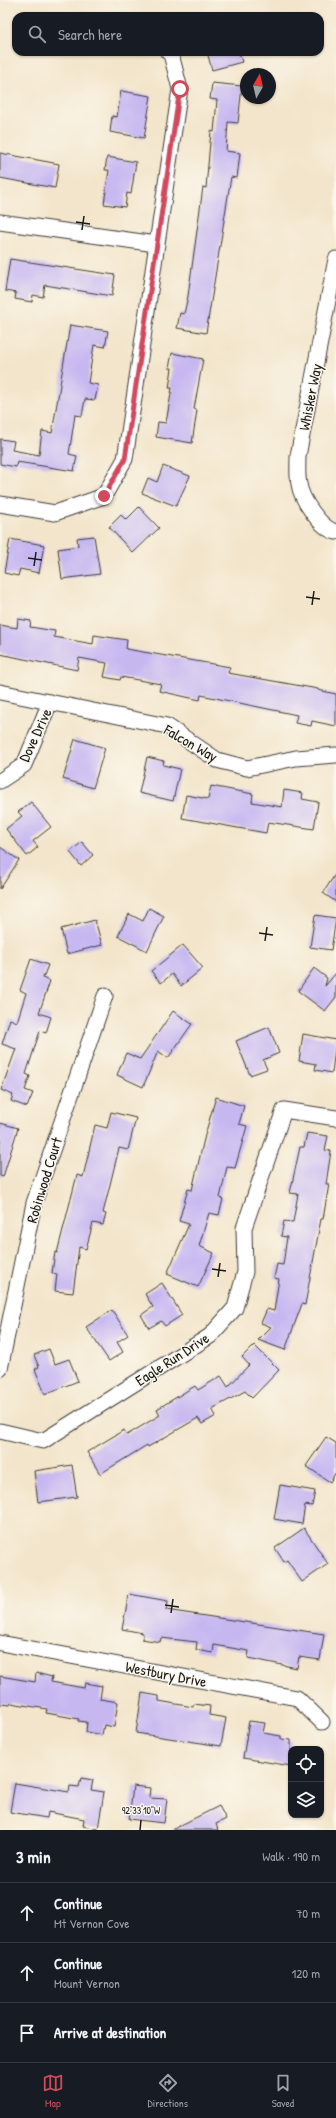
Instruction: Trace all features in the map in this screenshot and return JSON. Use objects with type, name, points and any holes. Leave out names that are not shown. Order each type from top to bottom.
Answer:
[{"type":"street","points":[[0,504],[55,513],[104,496],[125,459],[180,89],[172,56]]},
{"type":"street","points":[[0,222],[156,244]]},
{"type":"street","name":"Whisker Way","points":[[336,259],[298,456],[299,486],[310,510],[329,530],[336,532]]},
{"type":"street","name":"Falcon Way","points":[[0,692],[167,726],[217,760],[247,768],[296,758],[336,755]]},
{"type":"street","name":"Dove Drive","points":[[0,781],[24,765],[50,702]]},
{"type":"street","name":"Robinwood Court","points":[[0,1369],[34,1203],[105,996]]},
{"type":"street","name":"Eagle Run Drive","points":[[0,1431],[43,1441],[210,1336],[235,1308],[245,1272],[244,1228],[284,1110],[336,1118]]},
{"type":"street","name":"Westbury Drive","points":[[0,1643],[297,1698],[322,1722]]},
{"type":"building","points":[[208,56],[240,56],[242,62],[212,70]]},
{"type":"building","points":[[212,83],[240,86],[238,123],[228,122],[226,151],[240,153],[237,178],[231,177],[206,333],[177,328],[180,313],[184,314],[188,296],[203,187],[206,188],[211,131],[214,132],[217,100],[210,99]]},
{"type":"building","points":[[121,91],[151,96],[144,138],[110,132],[112,116],[117,117]]},
{"type":"building","points":[[0,153],[59,164],[55,188],[0,178]]},
{"type":"building","points":[[107,157],[136,162],[131,194],[127,193],[125,207],[104,204],[109,170],[105,170]]},
{"type":"building","points":[[10,259],[115,275],[112,296],[45,285],[43,297],[33,295],[32,302],[15,299],[16,293],[5,291]]},
{"type":"building","points":[[70,325],[108,331],[105,347],[94,345],[88,383],[98,385],[95,400],[85,399],[82,416],[75,415],[69,454],[77,456],[74,471],[17,462],[16,467],[0,464],[0,439],[14,441],[12,450],[39,455],[42,431],[52,433]]},
{"type":"building","points":[[172,353],[203,359],[194,409],[197,410],[192,443],[156,437],[158,422],[166,423],[172,388],[169,388],[172,368],[169,368]]},
{"type":"building","points":[[163,466],[190,476],[176,506],[142,493],[148,478],[157,482]]},
{"type":"building","points":[[139,507],[159,528],[133,553],[109,527],[121,515],[126,520]]},
{"type":"building","points":[[94,536],[100,574],[62,579],[58,549],[78,546],[77,538]]},
{"type":"building","points":[[10,539],[44,545],[39,573],[20,569],[18,576],[4,573]]},
{"type":"building","points":[[18,619],[31,621],[30,627],[55,631],[54,637],[93,644],[94,635],[127,640],[126,649],[230,667],[228,673],[318,689],[336,694],[336,726],[312,721],[311,726],[295,723],[297,715],[201,695],[200,700],[159,691],[161,684],[121,677],[120,680],[104,677],[107,663],[79,658],[77,670],[0,654],[0,625],[17,628]]},
{"type":"building","points":[[75,739],[105,748],[93,788],[63,779]]},
{"type":"building","points":[[147,757],[164,761],[163,765],[180,769],[173,801],[139,793]]},
{"type":"building","points":[[211,786],[253,794],[252,802],[282,807],[284,790],[303,793],[302,799],[318,802],[314,829],[268,822],[266,833],[182,818],[186,795],[208,799]]},
{"type":"building","points":[[31,802],[51,827],[33,841],[38,847],[27,856],[6,829],[22,816],[18,812]]},
{"type":"building","points":[[82,842],[93,855],[81,866],[70,852]]},
{"type":"building","points":[[0,847],[19,860],[0,889]]},
{"type":"building","points":[[336,873],[336,902],[323,893]]},
{"type":"building","points":[[149,908],[164,916],[147,951],[118,936],[129,914],[143,921]]},
{"type":"building","points":[[315,915],[336,918],[331,950],[310,947]]},
{"type":"building","points":[[95,920],[102,945],[67,954],[61,929]]},
{"type":"building","points":[[183,945],[203,968],[181,986],[172,974],[161,983],[151,971]]},
{"type":"building","points":[[31,959],[48,965],[43,978],[50,981],[39,1013],[51,1017],[46,1033],[40,1031],[26,1074],[30,1076],[25,1090],[33,1093],[27,1107],[11,1101],[13,1095],[1,1090],[16,1049],[2,1044],[10,1019],[17,1022],[26,993],[20,990]]},
{"type":"building","points":[[314,968],[327,978],[325,986],[336,973],[336,997],[325,1011],[298,991]]},
{"type":"building","points":[[173,1011],[192,1024],[168,1058],[158,1051],[143,1087],[117,1075],[126,1053],[140,1059]]},
{"type":"building","points":[[269,1027],[279,1053],[263,1060],[267,1069],[250,1075],[236,1041]]},
{"type":"building","points":[[303,1034],[336,1040],[332,1073],[315,1070],[316,1064],[299,1061]]},
{"type":"building","points":[[216,1097],[244,1106],[239,1124],[247,1126],[235,1168],[227,1167],[220,1198],[223,1199],[219,1215],[209,1213],[199,1246],[214,1253],[198,1287],[167,1274],[189,1224],[179,1221],[188,1189],[192,1190]]},
{"type":"building","points":[[111,1112],[136,1118],[128,1150],[119,1148],[103,1213],[106,1214],[103,1225],[93,1223],[86,1249],[79,1247],[73,1293],[55,1291],[57,1274],[52,1273],[55,1252],[57,1253],[77,1175],[83,1177],[95,1125],[107,1128]]},
{"type":"building","points":[[0,1123],[18,1128],[3,1177],[0,1176]]},
{"type":"building","points":[[307,1133],[328,1136],[325,1150],[331,1151],[326,1184],[329,1184],[305,1305],[302,1304],[285,1350],[258,1340],[271,1327],[261,1323],[267,1309],[274,1311],[279,1279],[274,1278],[277,1264],[283,1265],[287,1237],[281,1236],[284,1221],[293,1222],[298,1194],[290,1193],[300,1147],[304,1147]]},
{"type":"building","points":[[162,1283],[182,1315],[165,1326],[161,1321],[149,1328],[141,1315],[153,1307],[145,1294]]},
{"type":"building","points":[[112,1310],[128,1335],[117,1342],[123,1352],[109,1361],[86,1327]]},
{"type":"building","points":[[254,1345],[279,1370],[252,1398],[245,1391],[212,1409],[216,1416],[202,1424],[198,1418],[148,1447],[147,1445],[100,1474],[87,1452],[124,1430],[127,1435],[160,1415],[157,1409],[195,1386],[198,1390],[221,1376],[228,1387],[249,1365],[242,1357]]},
{"type":"building","points":[[49,1349],[55,1364],[69,1359],[78,1381],[45,1394],[35,1369],[39,1367],[34,1355]]},
{"type":"building","points":[[326,1437],[336,1443],[336,1472],[330,1482],[306,1466]]},
{"type":"building","points":[[72,1465],[77,1497],[38,1502],[34,1471]]},
{"type":"building","points":[[280,1485],[315,1491],[312,1506],[305,1505],[302,1524],[274,1519]]},
{"type":"building","points":[[304,1528],[328,1564],[302,1582],[287,1560],[284,1562],[275,1548]]},
{"type":"building","points":[[129,1594],[168,1601],[166,1610],[324,1634],[320,1660],[299,1657],[297,1668],[248,1658],[249,1651],[214,1645],[213,1653],[196,1650],[197,1642],[161,1638],[160,1642],[142,1639],[143,1633],[122,1629]]},
{"type":"building","points":[[36,1673],[52,1677],[51,1682],[84,1688],[85,1683],[102,1686],[100,1699],[118,1702],[114,1727],[104,1725],[102,1735],[86,1732],[87,1722],[78,1721],[79,1719],[46,1713],[47,1709],[11,1703],[10,1705],[0,1704],[0,1676],[35,1682]]},
{"type":"building","points":[[142,1693],[159,1696],[159,1701],[193,1707],[194,1704],[210,1706],[209,1715],[226,1718],[221,1746],[136,1733]]},
{"type":"building","points":[[249,1721],[265,1723],[263,1733],[281,1736],[281,1739],[291,1740],[291,1746],[288,1746],[288,1766],[243,1758]]},
{"type":"building","points":[[81,1778],[93,1780],[91,1790],[104,1792],[98,1829],[83,1826],[84,1819],[48,1812],[47,1818],[10,1812],[15,1783],[69,1792],[70,1786],[79,1787]]},
{"type":"building","points":[[133,1786],[150,1788],[149,1798],[167,1799],[164,1823],[129,1819]]},
{"type":"building","points":[[219,1806],[226,1819],[216,1824],[218,1830],[171,1830]]},
{"type":"route","points":[[104,496],[125,459],[145,314],[180,89]]}]
